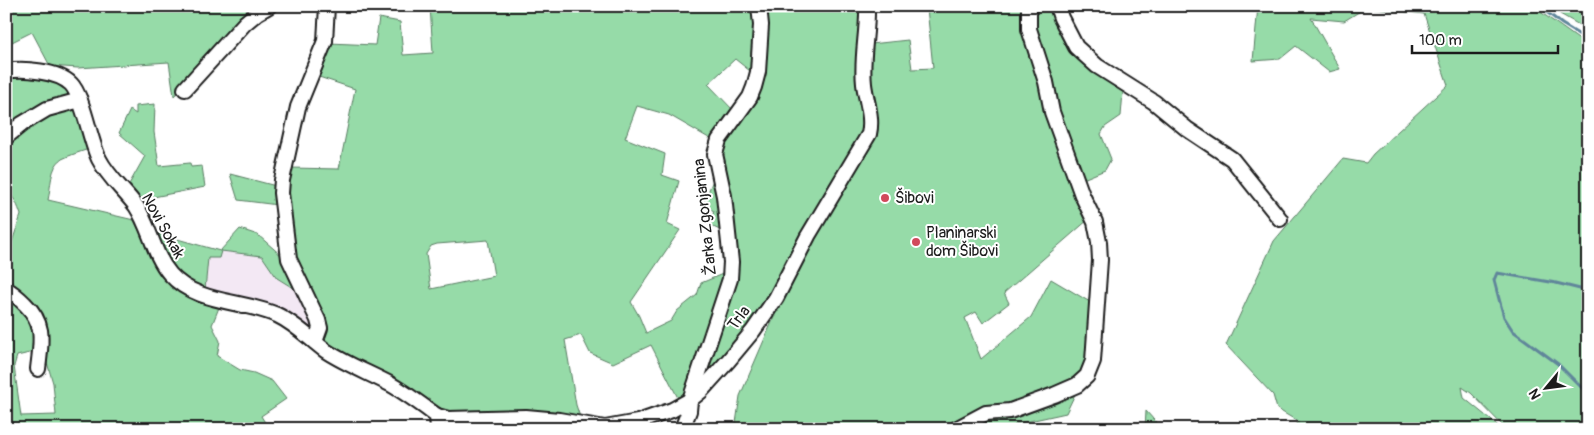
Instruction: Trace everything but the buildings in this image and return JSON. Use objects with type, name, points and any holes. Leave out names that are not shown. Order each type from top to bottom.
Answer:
[{"type":"street","points":[[185,90],[246,23],[257,13],[269,6]]},
{"type":"street","points":[[316,342],[320,328],[318,320],[289,259],[281,193],[282,180],[298,108],[325,41],[327,6]]},
{"type":"street","name":"Žarka Zgonjanina","points":[[682,429],[730,279],[731,262],[724,196],[715,154],[719,140],[750,97],[754,87],[758,72],[761,25],[759,6]]},
{"type":"street","name":"Trla","points":[[437,422],[448,419],[526,417],[559,420],[585,427],[605,428],[638,422],[672,410],[701,391],[753,331],[776,298],[808,236],[869,134],[871,125],[864,84],[868,24],[867,6]]},
{"type":"street","points":[[956,429],[986,413],[1010,410],[1077,385],[1087,376],[1093,361],[1100,260],[1097,232],[1095,222],[1082,195],[1052,112],[1046,82],[1029,29],[1029,6]]},
{"type":"street","points":[[1057,6],[1076,47],[1097,66],[1154,102],[1187,129],[1232,159],[1280,219]]},
{"type":"street","name":"Novi Sokak","points":[[6,71],[24,70],[37,72],[62,78],[71,84],[77,92],[100,160],[112,178],[136,206],[160,259],[169,273],[184,286],[195,292],[259,309],[292,323],[335,355],[392,385],[437,422]]},
{"type":"street","points":[[6,137],[22,124],[47,109],[80,100]]},
{"type":"street","points":[[6,290],[15,294],[36,317],[39,325],[40,348],[38,369]]},
{"type":"shaded area","points":[[220,251],[262,256],[277,278],[301,293],[314,320],[313,334],[205,290],[208,258]]},
{"type":"green space","points":[[6,6],[261,6],[243,18],[174,96],[169,62],[78,68],[50,66],[32,32],[6,45]]},
{"type":"green space","points":[[430,6],[755,6],[755,75],[735,59],[708,84],[735,112],[714,141],[669,115],[637,106],[625,138],[665,154],[662,175],[679,181],[667,224],[680,230],[631,302],[646,333],[671,321],[677,311],[697,295],[701,283],[725,273],[715,309],[686,390],[678,398],[651,345],[613,363],[590,353],[581,335],[565,340],[576,405],[581,420],[442,412],[396,380],[329,346],[325,341],[324,324],[295,264],[285,197],[291,168],[339,169],[355,89],[316,76],[329,43],[375,45],[379,18],[400,22],[403,55],[433,53]],"holes":[[[488,240],[494,276],[431,289],[426,254],[431,246],[437,244]]]},
{"type":"green space","points":[[764,6],[862,6],[864,130],[772,294],[705,383],[699,380],[736,282],[737,265],[721,150],[749,108]]},
{"type":"green space","points":[[939,6],[1023,6],[1089,219],[1004,293],[1009,303],[983,323],[976,312],[965,318],[981,359],[1031,317],[1051,279],[1090,302],[1089,365],[1066,413],[1016,424],[1009,429],[732,429],[736,423],[740,396],[784,294],[818,229],[846,187],[875,135],[868,79],[871,44],[908,40],[912,69],[933,68],[927,8]]},
{"type":"green space","points":[[1032,6],[1049,6],[1061,37],[1068,49],[1123,92],[1121,116],[1105,127],[1101,134],[1111,159],[1105,170],[1083,179],[1045,72]]},
{"type":"green space","points":[[1258,6],[1532,6],[1588,46],[1588,429],[1506,429],[1471,393],[1462,387],[1464,398],[1502,429],[1291,429],[1299,422],[1277,409],[1273,395],[1226,345],[1274,241],[1343,159],[1366,163],[1373,154],[1448,85],[1424,14],[1367,7],[1344,21],[1311,18],[1340,69],[1329,72],[1296,46],[1280,59],[1253,61]]},
{"type":"green space","points":[[1550,6],[1588,6],[1588,30],[1560,14]]},
{"type":"green space","points":[[22,74],[55,81],[72,94],[38,109],[6,132],[6,77]]},
{"type":"green space","points":[[155,104],[154,132],[159,166],[190,163],[191,167],[202,166],[205,187],[138,200],[127,188],[145,156],[119,133],[130,110],[136,114],[136,106]]},
{"type":"green space","points":[[77,108],[89,149],[58,162],[53,172],[48,200],[134,220],[164,278],[193,299],[220,305],[212,325],[220,341],[217,356],[240,370],[254,373],[272,381],[286,399],[261,416],[269,429],[6,429],[6,260],[21,215],[14,199],[6,192],[6,143],[43,116]],"holes":[[[46,349],[46,359],[53,383],[56,415],[21,416],[14,366],[17,356]]]},
{"type":"green space","points":[[230,174],[276,186],[278,205],[238,200]]},
{"type":"green space","points":[[715,175],[724,232],[709,225],[714,211],[703,205]]},
{"type":"green space","points":[[240,229],[258,235],[282,256],[301,293],[277,278],[262,256],[221,251],[219,258],[208,258],[205,290],[181,276],[168,259],[156,233],[220,251]]},
{"type":"green space","points":[[1146,411],[1162,429],[1145,429]]},
{"type":"waterway","points":[[1539,6],[1562,24],[1588,40]]},
{"type":"waterway","points":[[1588,291],[1556,283],[1497,273],[1494,280],[1504,317],[1513,331],[1558,364],[1588,394]]},
{"type":"place","name":"Šibovi","points":[[885,198]]},
{"type":"place","name":"Planinarski dom Šibovi","points":[[916,242]]}]
